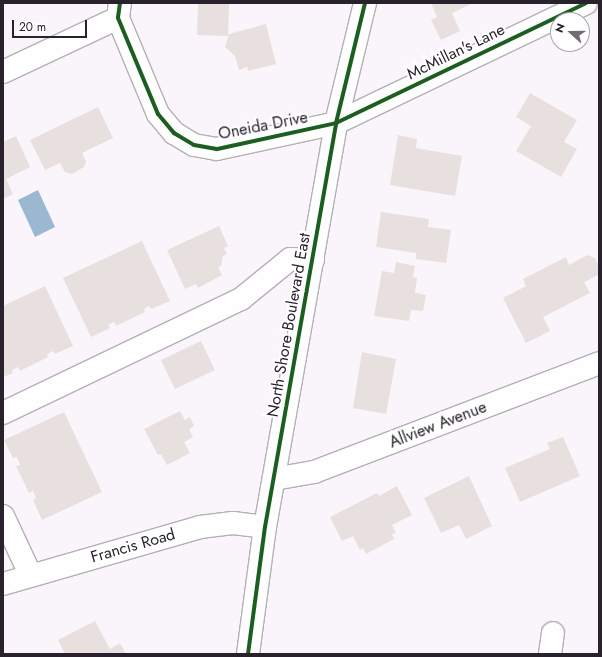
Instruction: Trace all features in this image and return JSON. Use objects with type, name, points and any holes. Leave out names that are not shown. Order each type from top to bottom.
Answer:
[{"type":"street","name":"North Shore Boulevard East","points":[[248,654],[266,527],[336,123],[365,3]]},
{"type":"street","name":"McMillan's Lane","points":[[336,123],[586,3]]},
{"type":"street","name":"Oneida Drive","points":[[119,10],[158,114],[174,133],[194,145],[217,149],[336,123]]},
{"type":"street","points":[[3,72],[119,10]]},
{"type":"street","points":[[3,412],[241,299],[290,259],[313,260]]},
{"type":"street","name":"Allview Avenue","points":[[274,479],[314,472],[599,363]]},
{"type":"street","points":[[3,516],[30,574]]},
{"type":"street","name":"Francis Road","points":[[3,584],[30,574],[200,527],[234,523],[266,527]]},
{"type":"street","points":[[550,654],[553,633]]},
{"type":"water","points":[[38,190],[55,227],[35,237],[18,200]]},
{"type":"building","points":[[198,3],[229,4],[228,36],[197,35]]},
{"type":"building","points":[[431,3],[473,3],[452,13],[460,31],[441,40],[431,20],[437,17]]},
{"type":"building","points":[[266,24],[276,64],[248,71],[247,67],[239,70],[235,56],[225,47],[229,34]]},
{"type":"building","points":[[530,93],[577,120],[564,142],[577,149],[561,177],[516,151],[531,126],[516,117]]},
{"type":"building","points":[[98,107],[113,138],[82,153],[86,161],[84,167],[72,174],[65,172],[60,163],[45,170],[30,140]]},
{"type":"building","points":[[398,135],[417,139],[416,148],[462,156],[455,196],[390,185]]},
{"type":"building","points":[[16,136],[30,167],[6,179],[13,194],[3,199],[3,142]]},
{"type":"building","points":[[381,212],[429,219],[428,227],[451,230],[446,263],[416,259],[416,253],[376,247]]},
{"type":"building","points":[[219,226],[228,246],[224,248],[227,254],[223,256],[221,266],[218,267],[222,275],[198,288],[196,284],[185,289],[167,250]]},
{"type":"building","points":[[142,241],[170,301],[151,309],[149,306],[144,309],[145,312],[116,326],[114,322],[108,325],[110,328],[91,337],[63,278]]},
{"type":"building","points":[[587,255],[595,258],[599,267],[598,275],[584,282],[590,293],[543,317],[550,331],[526,343],[503,298],[526,286],[523,279],[566,257],[569,265]]},
{"type":"building","points":[[396,262],[415,266],[413,277],[417,278],[415,293],[426,295],[423,311],[411,310],[409,321],[374,316],[382,271],[394,273]]},
{"type":"building","points":[[45,286],[73,346],[55,354],[53,351],[47,354],[48,357],[20,371],[18,367],[12,370],[13,373],[3,377],[3,306]]},
{"type":"building","points":[[201,341],[215,370],[175,389],[161,360]]},
{"type":"building","points":[[362,352],[396,359],[386,414],[353,408]]},
{"type":"building","points":[[180,411],[185,420],[190,417],[194,426],[189,429],[193,437],[184,442],[190,453],[167,465],[161,454],[158,455],[144,429]]},
{"type":"building","points":[[64,412],[102,492],[42,520],[33,500],[36,498],[33,491],[29,493],[16,466],[20,465],[17,457],[13,458],[4,440]]},
{"type":"building","points":[[563,437],[580,476],[520,502],[505,468],[550,449],[547,443]]},
{"type":"building","points":[[469,476],[492,526],[466,539],[459,525],[441,533],[424,498]]},
{"type":"building","points":[[397,486],[412,515],[392,525],[396,533],[392,534],[394,539],[366,554],[363,548],[360,550],[353,536],[342,541],[330,517],[377,493],[379,496]]},
{"type":"building","points":[[95,621],[110,649],[120,643],[126,654],[65,654],[58,640]]},
{"type":"cycle path","points":[[120,3],[118,18],[158,114],[174,133],[194,145],[217,149],[336,123],[586,3]]},
{"type":"cycle path","points":[[248,654],[265,527],[336,123],[365,3]]}]
